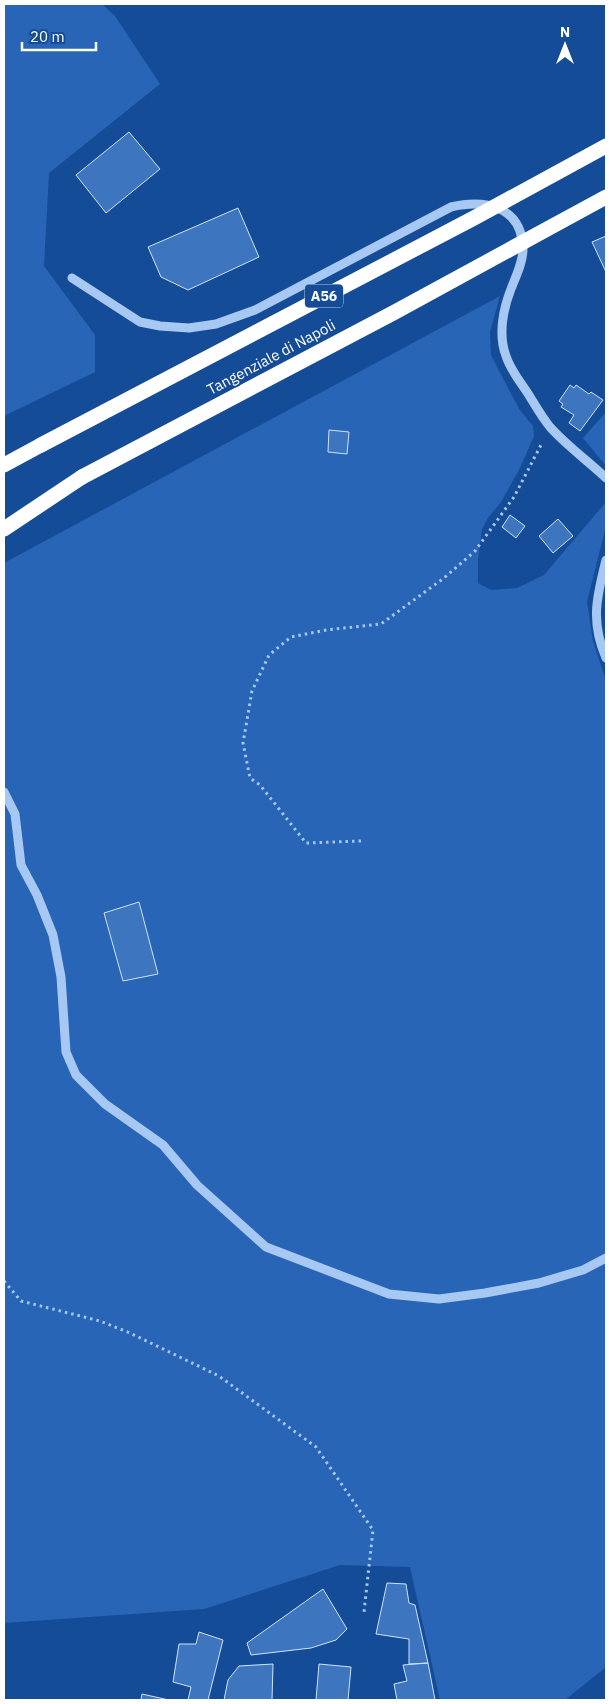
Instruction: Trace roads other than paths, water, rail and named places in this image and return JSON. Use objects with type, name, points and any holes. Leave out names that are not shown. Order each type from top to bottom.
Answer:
[{"type":"highway","name":"Tangenziale di Napoli","points":[[4,465],[606,146]]},
{"type":"highway","name":"Tangenziale di Napoli","points":[[4,516],[82,477],[395,312],[606,197]]},
{"type":"highway","points":[[4,459],[41,445]]},
{"type":"highway","points":[[4,529],[82,477]]},
{"type":"street","points":[[72,278],[140,322],[160,326],[189,328],[216,324],[255,310],[451,207],[468,203],[487,204],[503,210],[513,219],[519,229],[523,249],[520,266],[509,293],[504,318],[502,336],[506,356],[515,375],[550,426],[606,478]]},
{"type":"street","points":[[606,560],[596,600],[597,624],[606,658]]},
{"type":"street","points":[[4,792],[15,814],[21,864],[37,895],[53,935],[61,977],[66,1052],[76,1075],[105,1104],[163,1145],[197,1185],[266,1247],[389,1294],[439,1299],[539,1283],[583,1270],[606,1258]]}]
